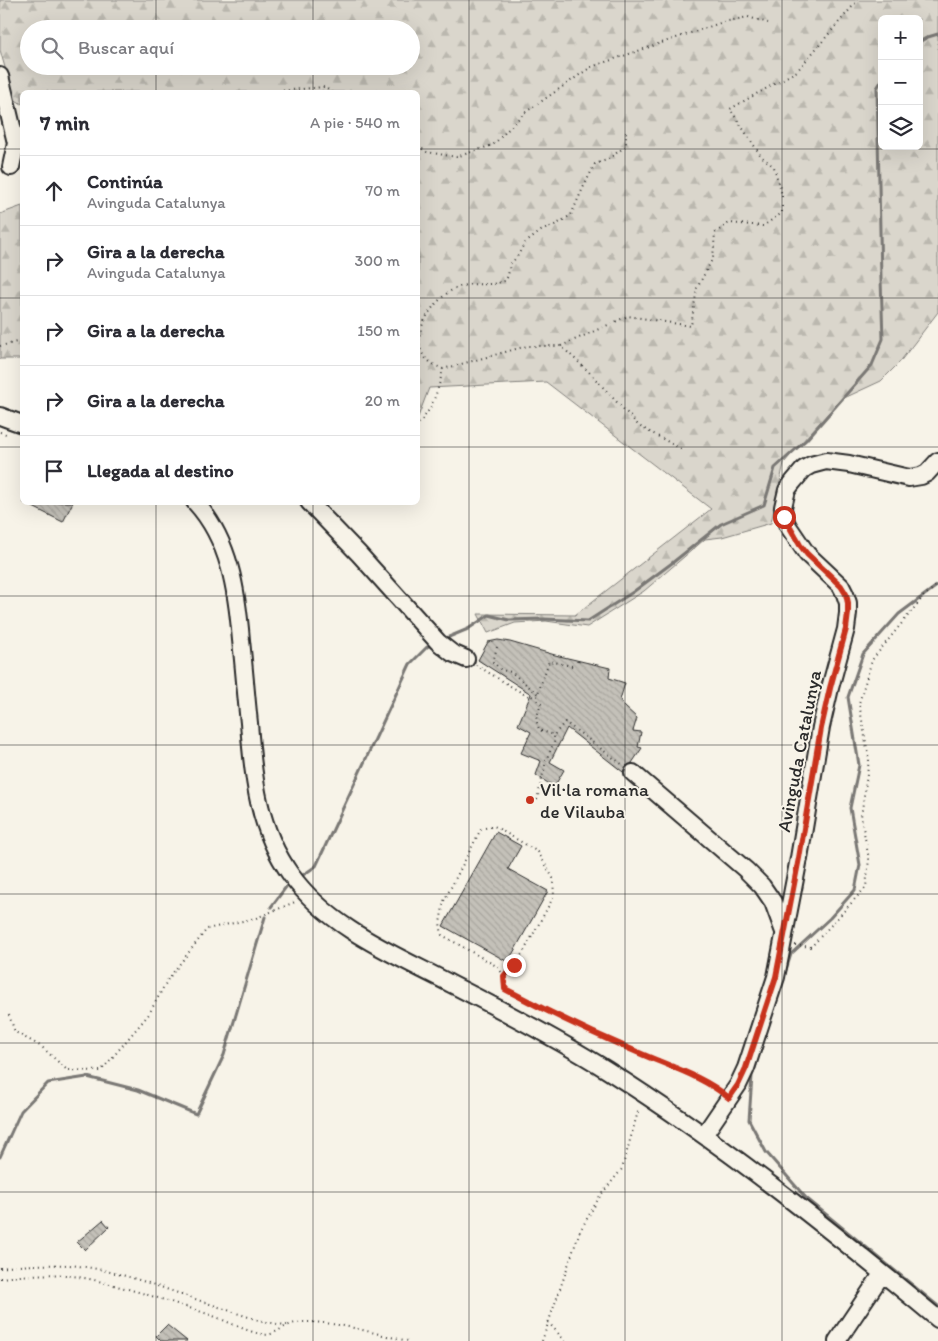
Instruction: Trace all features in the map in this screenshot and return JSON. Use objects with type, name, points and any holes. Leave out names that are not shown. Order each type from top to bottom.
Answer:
[{"type":"street","points":[[0,76],[16,143],[11,167]]},
{"type":"street","points":[[0,129],[10,116]]},
{"type":"street","points":[[0,416],[20,423]]},
{"type":"street","name":"Avinguda Catalunya","points":[[704,1136],[738,1085],[746,1068],[776,977],[821,728],[846,629],[848,603],[846,594],[841,586],[800,545],[784,517],[784,499],[798,476],[811,465],[819,462],[835,462],[909,478],[927,473],[938,462]]},
{"type":"street","points":[[198,505],[215,529],[233,577],[239,613],[254,774],[266,827],[275,849],[290,873],[309,896],[334,918],[370,942],[511,1015],[572,1049],[645,1095],[704,1136],[796,1205],[938,1319]]},
{"type":"street","points":[[312,505],[360,554],[432,637],[452,653],[466,659]]},
{"type":"street","points":[[633,774],[746,870],[762,886],[773,902],[784,938]]},
{"type":"street","points":[[837,1341],[882,1274]]},
{"type":"path","points":[[626,130],[626,146],[607,160],[595,164],[572,215],[541,231],[524,244],[517,257],[510,264],[505,281],[462,286],[444,295],[431,309],[421,331],[420,346],[424,356],[442,369],[527,346],[561,346],[628,316],[691,326],[697,288],[713,258],[716,233],[729,223],[764,226],[782,212],[782,195],[774,167],[761,156],[730,110],[797,71],[858,0]]},
{"type":"path","points":[[420,148],[426,152],[456,157],[493,145],[523,114],[591,67],[724,22],[748,17],[768,23]]},
{"type":"path","points":[[296,90],[324,88],[328,90]]},
{"type":"path","points":[[0,346],[20,342]]},
{"type":"path","points":[[561,346],[588,371],[639,426],[683,450]]},
{"type":"path","points":[[420,421],[438,391],[442,369]]},
{"type":"path","points":[[784,938],[811,947],[866,887],[869,859],[861,817],[869,760],[859,703],[872,660],[922,597],[938,584]]},
{"type":"path","points":[[497,647],[493,662],[501,670],[511,672],[538,694]]},
{"type":"path","points":[[466,659],[527,696],[530,695],[536,699],[541,704],[536,720],[539,730],[554,735]]},
{"type":"path","points":[[536,699],[549,661],[572,666]]},
{"type":"path","points":[[537,800],[546,761],[554,742],[554,735],[566,722],[633,774]]},
{"type":"path","points":[[504,976],[523,953],[554,896],[553,878],[538,852],[494,826],[482,829],[444,901],[440,923],[442,935],[498,968],[504,976],[505,989],[512,993],[719,1089],[729,1098]]},
{"type":"path","points":[[9,1014],[15,1032],[42,1047],[67,1070],[101,1071],[149,1014],[168,980],[207,930],[256,918],[309,896]]},
{"type":"path","points":[[542,1341],[580,1231],[600,1196],[622,1168],[645,1095]]},
{"type":"path","points":[[0,1268],[56,1265],[97,1270],[130,1278],[256,1319],[287,1326]]},
{"type":"path","points":[[0,1278],[53,1274],[95,1280],[226,1320],[263,1335],[275,1334],[287,1326],[302,1322],[324,1324],[408,1341]]},
{"type":"path","points":[[548,1322],[565,1341]]},
{"type":"green space","points":[[0,0],[938,0],[938,312],[899,363],[881,381],[840,400],[784,463],[771,523],[722,537],[705,539],[644,591],[587,627],[546,621],[515,623],[488,633],[478,614],[575,615],[711,509],[546,382],[429,388],[420,412],[420,90],[20,90],[20,103],[14,99],[0,50]]},
{"type":"green space","points":[[20,207],[20,359],[0,359],[0,214]]},
{"type":"building","points":[[29,505],[72,505],[63,522]]},
{"type":"building","points":[[498,640],[610,668],[609,678],[625,683],[620,700],[637,718],[633,731],[641,732],[638,747],[642,748],[632,763],[626,766],[623,772],[567,728],[550,762],[564,770],[554,787],[536,775],[541,761],[521,753],[531,732],[518,725],[531,694],[478,660],[488,642]]},
{"type":"building","points":[[496,832],[521,846],[508,869],[548,891],[508,962],[443,926]]},
{"type":"building","points":[[103,1220],[109,1227],[85,1250],[77,1242]]},
{"type":"building","points":[[167,1325],[187,1341],[161,1341],[156,1336]]},
{"type":"waterway","points":[[923,40],[938,34]]},
{"type":"waterway","points":[[444,639],[468,629],[489,615],[509,620],[588,621],[633,592],[721,524],[764,505],[775,468],[806,440],[872,365],[883,339],[878,86]]},
{"type":"waterway","points":[[785,973],[791,954],[830,918],[855,890],[860,865],[850,808],[859,765],[848,697],[863,654],[899,614],[938,585]]},
{"type":"waterway","points":[[303,875],[316,866],[410,664],[427,647],[433,644]]},
{"type":"waterway","points":[[271,907],[286,887]]},
{"type":"waterway","points":[[0,1157],[21,1111],[48,1083],[87,1077],[138,1090],[196,1114],[224,1055],[265,917]]},
{"type":"waterway","points":[[756,1065],[752,1076],[749,1120],[766,1152],[806,1198],[938,1306]]},
{"type":"place","name":"Vil·la romana de Vilauba","points":[[530,800]]},
{"type":"route","points":[[514,965],[504,976],[505,989],[535,1005],[719,1089],[729,1098],[738,1085],[746,1068],[776,977],[821,728],[846,629],[848,613],[846,594],[841,586],[807,554],[784,517]]}]
